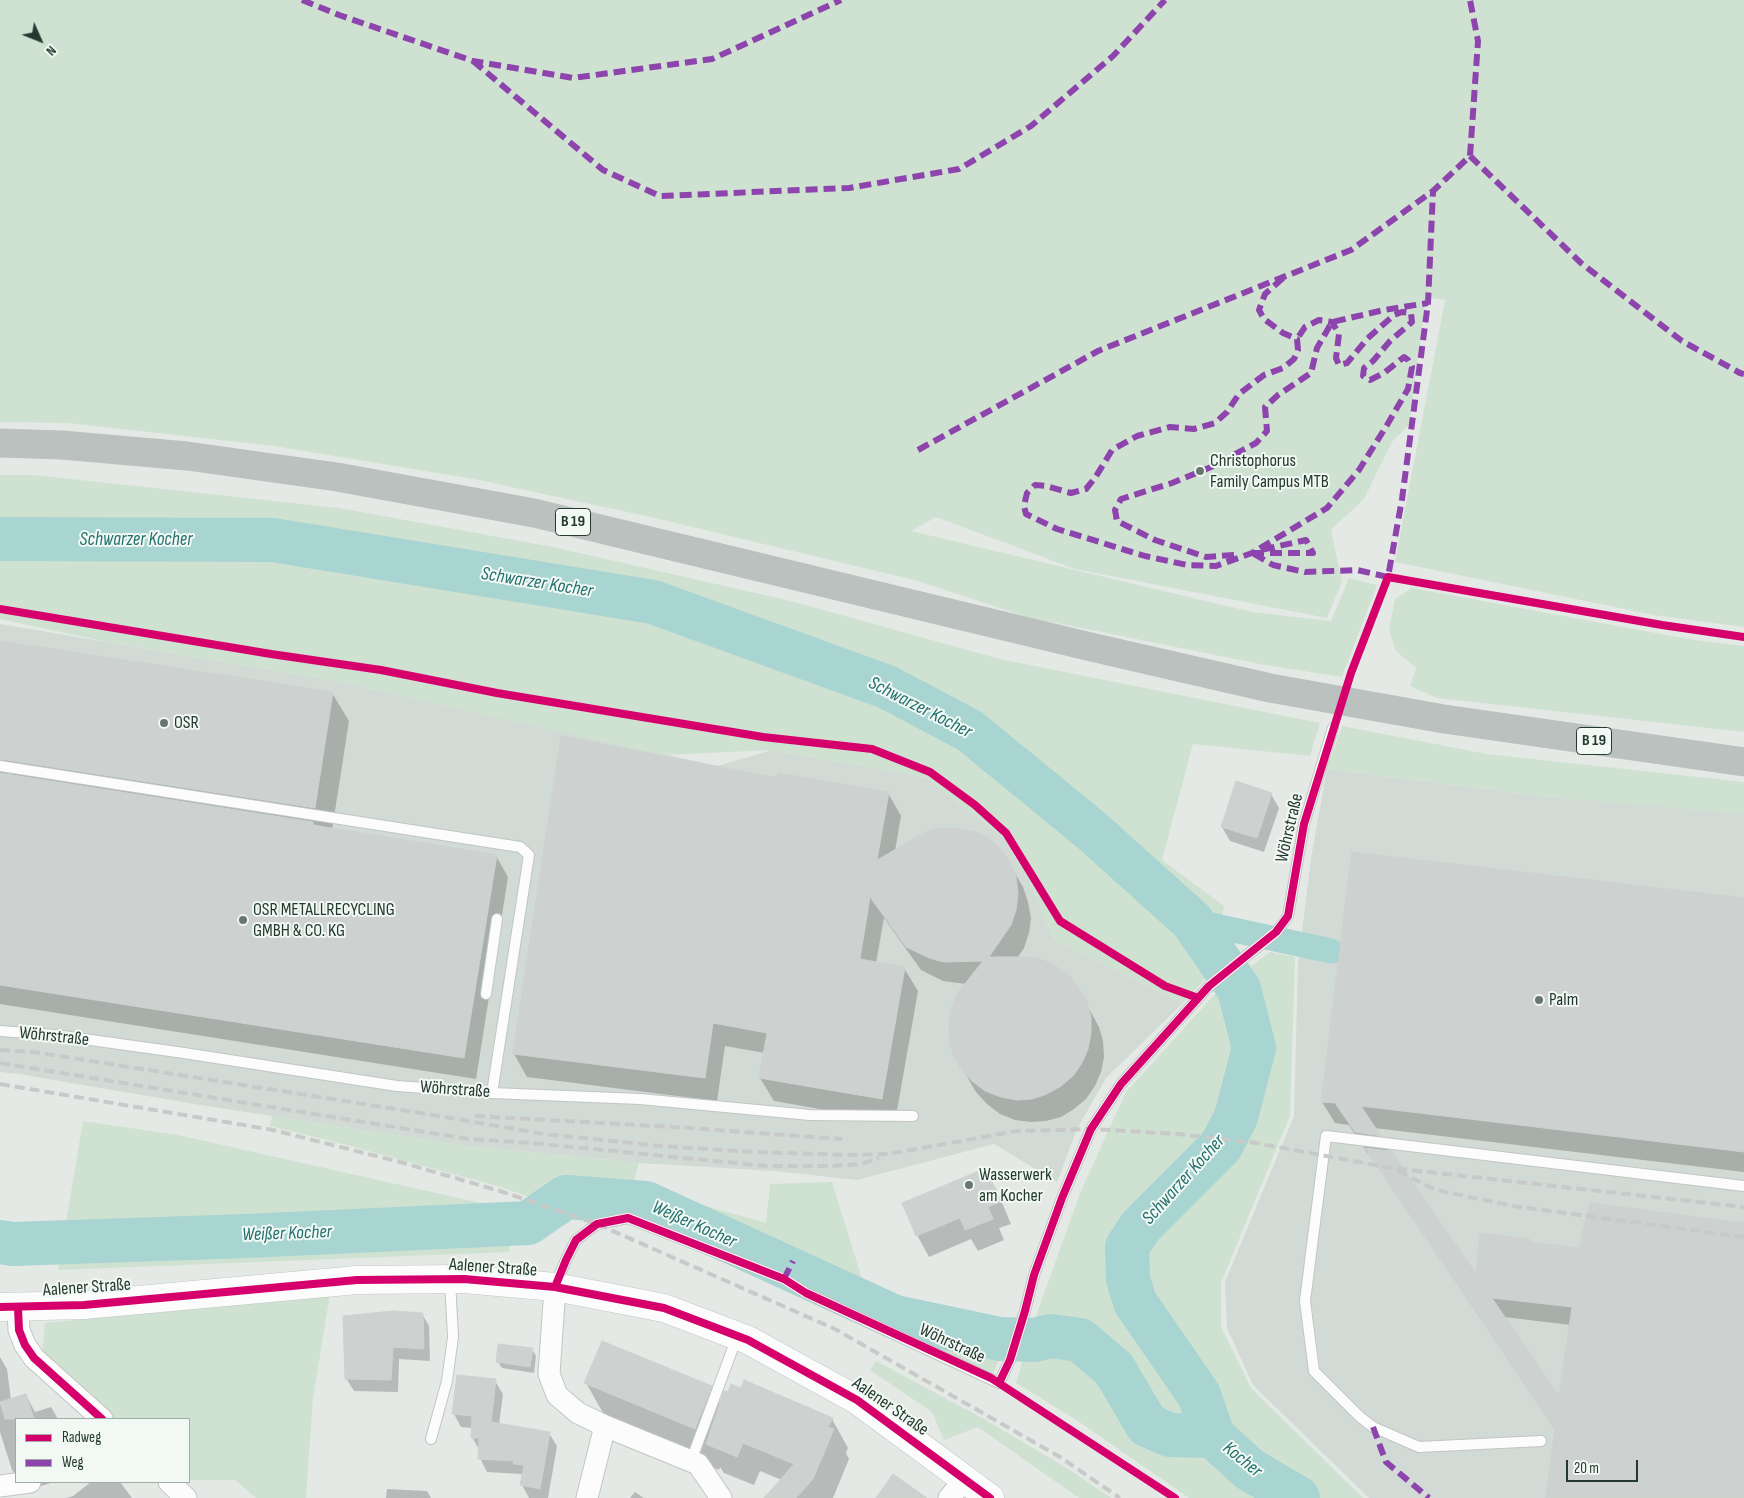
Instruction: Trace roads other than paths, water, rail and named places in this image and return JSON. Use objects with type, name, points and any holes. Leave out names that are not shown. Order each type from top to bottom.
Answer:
[{"type":"highway","name":"B 19","points":[[0,443],[62,445],[187,456],[337,477],[525,511],[1081,645],[1270,688],[1444,719],[1744,762]]},
{"type":"street","name":"Aalener Straße","points":[[9,1308],[84,1305],[357,1280],[450,1279],[555,1287],[664,1308],[748,1340],[857,1400],[957,1489],[990,1498]]},
{"type":"street","points":[[555,1287],[549,1374],[557,1396],[578,1413],[698,1464],[721,1498]]},
{"type":"street","points":[[9,1308],[24,1345],[40,1364],[101,1418]]},
{"type":"street","points":[[588,1498],[605,1426]]},
{"type":"street","points":[[0,1486],[22,1483]]},
{"type":"street","points":[[170,1483],[186,1498]]},
{"type":"lane","name":"Wöhrstraße","points":[[555,1287],[576,1240],[597,1224],[628,1218],[784,1279],[806,1293],[999,1383],[1010,1360],[1034,1275],[1062,1198],[1091,1129],[1121,1084],[1209,986],[1276,932],[1288,916],[1304,824],[1333,728]]},
{"type":"lane","points":[[0,766],[520,847],[529,855],[492,1093]]},
{"type":"lane","points":[[486,994],[497,919]]},
{"type":"lane","name":"Wöhrstraße","points":[[0,1031],[55,1036],[184,1053],[397,1086],[492,1093],[640,1099],[810,1115],[913,1116]]},
{"type":"lane","points":[[1541,1441],[1419,1447],[1374,1427],[1360,1417],[1314,1371],[1305,1301],[1326,1136],[1744,1186]]},
{"type":"lane","points":[[431,1439],[447,1381],[453,1336],[450,1279]]},
{"type":"lane","points":[[691,1461],[737,1336]]},
{"type":"waterway","name":"Schwarzer Kocher","points":[[0,539],[273,540],[653,602],[887,687],[970,731],[1092,831],[1192,921],[1239,989],[1254,1048],[1236,1117],[1221,1146],[1141,1226],[1127,1247],[1128,1279],[1135,1302],[1199,1395],[1213,1436],[1249,1469],[1298,1498]]},
{"type":"waterway","points":[[1192,921],[1331,951]]},
{"type":"waterway","name":"Weißer Kocher","points":[[0,1242],[13,1244],[246,1236],[528,1223],[566,1197],[646,1203],[895,1317],[1000,1339],[1034,1340],[1051,1336],[1080,1340],[1114,1369],[1147,1425],[1170,1435],[1213,1436]]},
{"type":"railway","points":[[0,1050],[34,1052],[544,1134],[661,1146],[754,1152],[848,1155],[889,1154],[1017,1131],[1091,1129],[1178,1134],[1256,1143],[1391,1168],[1744,1207]]},
{"type":"railway","points":[[0,1063],[468,1139],[532,1143],[765,1166],[834,1166],[861,1164],[879,1158]]},
{"type":"railway","points":[[0,1084],[273,1130],[400,1162],[500,1191],[597,1224],[835,1329],[1060,1457],[1120,1498]]},
{"type":"railway","points":[[475,1116],[842,1139]]},
{"type":"railway","points":[[1398,1171],[1436,1190],[1513,1206],[1744,1237]]},
{"type":"place","name":"Christophorus Family Campus MTB","points":[[1200,471]]},
{"type":"place","name":"OSR","points":[[164,723]]},
{"type":"place","name":"OSR METALLRECYCLING GMBH & CO. KG","points":[[243,920]]},
{"type":"place","name":"Palm","points":[[1539,1000]]},
{"type":"place","name":"Wasserwerk am Kocher","points":[[969,1185]]},
{"type":"water label","name":"Kocher","points":[[1242,1460]]}]
